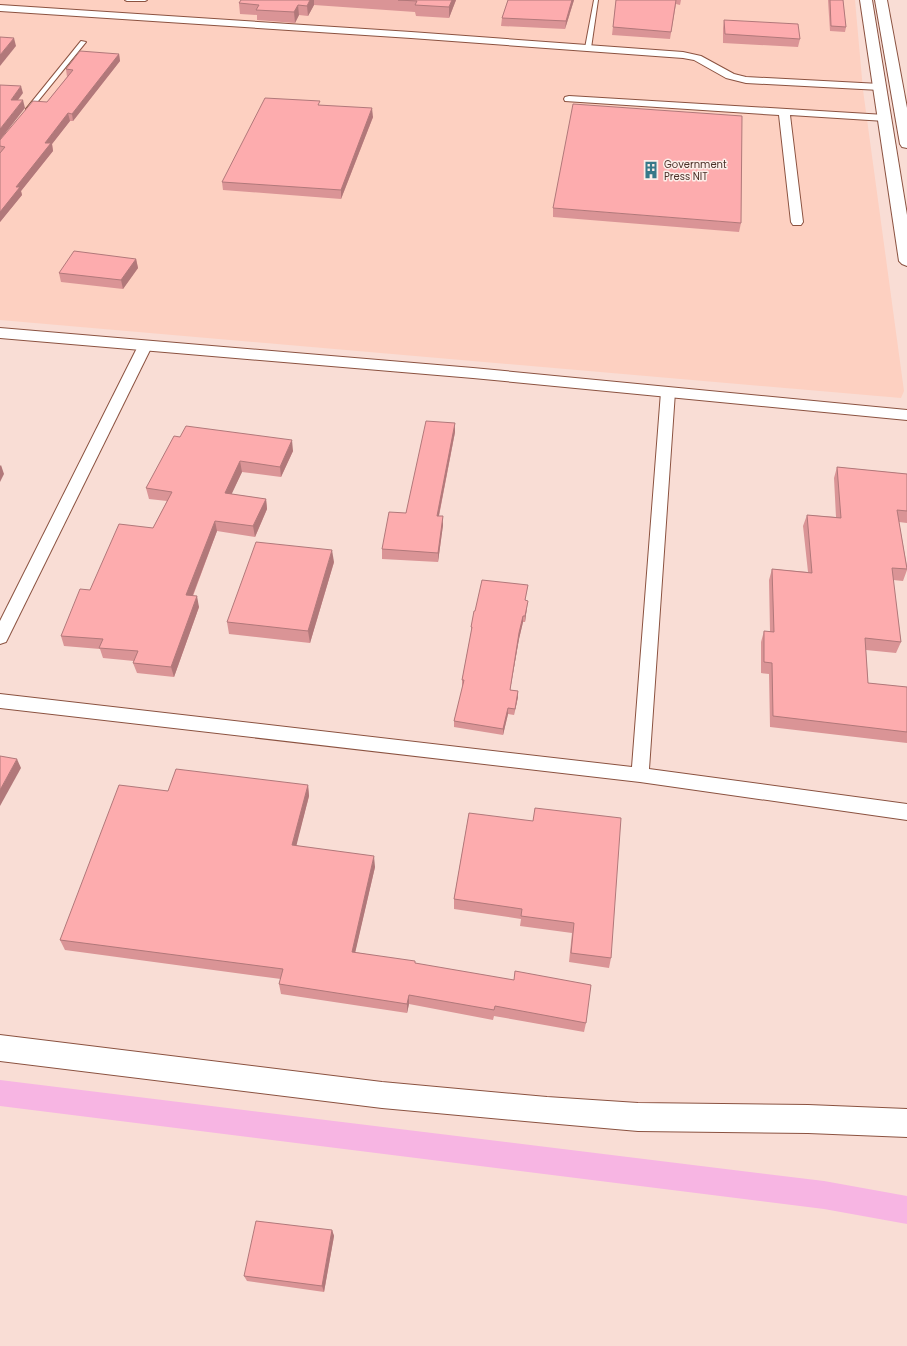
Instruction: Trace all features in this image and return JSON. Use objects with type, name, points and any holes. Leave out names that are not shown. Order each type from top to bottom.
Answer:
[{"type":"street","points":[[866,0],[907,261]]},
{"type":"street","points":[[882,0],[907,144]]},
{"type":"street","points":[[0,8],[411,35],[683,55],[697,58],[730,76],[746,80],[880,87]]},
{"type":"street","points":[[569,99],[885,118]]},
{"type":"street","points":[[784,112],[797,222]]},
{"type":"street","points":[[0,333],[473,373],[907,415]]},
{"type":"street","points":[[0,638],[145,346]]},
{"type":"street","points":[[640,775],[668,392]]},
{"type":"street","points":[[0,701],[640,775],[907,812]]},
{"type":"street","points":[[0,1048],[382,1095],[547,1110],[638,1117],[808,1119],[907,1123]]},
{"type":"lane","points":[[127,0],[145,0]]},
{"type":"lane","points":[[588,48],[596,0]]},
{"type":"lane","points":[[22,118],[83,42]]},
{"type":"shaded area","points":[[0,0],[855,0],[863,90],[904,391],[901,398],[0,320]]},
{"type":"building","points":[[241,0],[310,0],[307,6],[298,5],[294,12],[256,10],[259,5],[239,3]]},
{"type":"building","points":[[398,0],[452,0],[449,7],[415,5],[417,1]]},
{"type":"building","points":[[508,0],[572,0],[566,21],[502,18]]},
{"type":"building","points":[[616,0],[676,0],[671,32],[613,27]]},
{"type":"building","points":[[830,0],[843,0],[846,27],[831,26]]},
{"type":"building","points":[[724,20],[798,24],[800,39],[725,34]]},
{"type":"building","points":[[0,37],[14,38],[0,55]]},
{"type":"building","points":[[80,51],[119,54],[72,114],[68,113],[45,143],[51,143],[16,187],[20,187],[0,212],[0,153],[5,147],[0,146],[0,140],[33,101],[47,102],[73,70],[66,69]]},
{"type":"building","points":[[0,85],[21,86],[11,100],[23,100],[0,129]]},
{"type":"building","points":[[265,98],[320,101],[318,105],[372,108],[341,190],[222,182]]},
{"type":"building","name":"Government Press NIT","points":[[573,104],[742,116],[741,223],[553,208]]},
{"type":"building","points":[[74,251],[136,259],[121,280],[59,273]]},
{"type":"building","points":[[426,421],[455,423],[437,516],[443,516],[438,553],[382,549],[389,512],[406,513]]},
{"type":"building","points":[[186,426],[292,440],[280,467],[240,461],[225,493],[266,499],[253,526],[215,521],[186,595],[197,596],[171,667],[133,663],[138,651],[99,648],[103,639],[61,636],[80,589],[90,590],[119,524],[153,528],[172,492],[146,488],[174,436],[180,437]]},
{"type":"building","points":[[837,467],[907,474],[907,511],[897,510],[907,569],[892,568],[901,642],[865,638],[868,683],[907,687],[907,732],[773,716],[772,663],[764,662],[764,631],[774,632],[772,569],[812,573],[807,515],[841,518]]},
{"type":"building","points":[[256,542],[332,550],[308,631],[227,622]]},
{"type":"building","points":[[482,580],[528,585],[525,600],[528,601],[519,633],[510,690],[518,691],[515,709],[508,708],[503,729],[454,721],[464,680],[462,680],[471,627]]},
{"type":"building","points":[[0,756],[17,759],[0,790]]},
{"type":"building","points":[[176,769],[308,785],[292,845],[374,856],[352,952],[415,961],[415,963],[514,980],[515,971],[591,985],[586,1023],[495,1006],[494,1010],[409,995],[407,1004],[279,984],[283,969],[60,940],[119,785],[168,791]]},
{"type":"building","points":[[535,808],[621,818],[611,958],[571,953],[574,923],[521,916],[522,909],[454,899],[469,813],[533,821]]},
{"type":"building","points":[[256,1221],[332,1230],[322,1286],[244,1276]]},
{"type":"waterway","points":[[0,1093],[824,1195],[907,1210]]},
{"type":"place","name":"Government Press NIT","points":[[651,170]]}]
